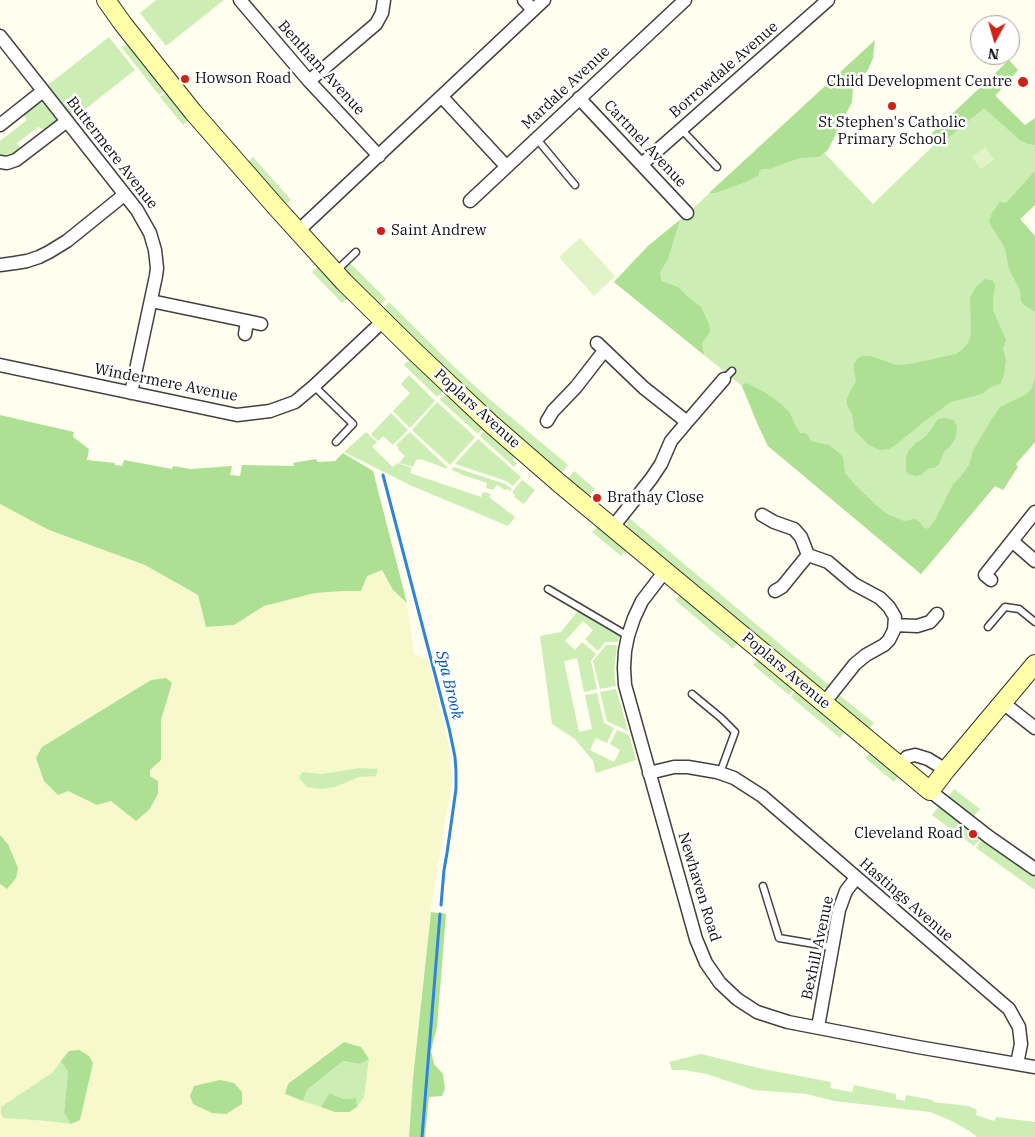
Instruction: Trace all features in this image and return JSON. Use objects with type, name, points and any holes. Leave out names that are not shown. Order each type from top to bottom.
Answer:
[{"type":"street","name":"Poplars Avenue","points":[[106,0],[194,112],[297,232],[383,321],[490,423],[558,483],[899,766],[989,837],[1035,869]]},
{"type":"street","name":"Bentham Avenue","points":[[240,0],[309,81],[379,156]]},
{"type":"street","points":[[309,81],[376,24],[382,13],[384,0]]},
{"type":"street","points":[[524,0],[533,10]]},
{"type":"street","points":[[297,232],[544,0]]},
{"type":"street","name":"Mardale Avenue","points":[[470,201],[685,0]]},
{"type":"street","name":"Borrowdale Avenue","points":[[642,164],[828,0]]},
{"type":"street","name":"Buttermere Avenue","points":[[0,36],[137,210],[147,225],[153,241],[157,268],[131,393]]},
{"type":"street","points":[[0,125],[42,91]]},
{"type":"street","points":[[442,97],[506,166]]},
{"type":"street","name":"Cartmel Avenue","points":[[579,98],[687,213]]},
{"type":"street","points":[[0,162],[7,163],[16,160],[67,121]]},
{"type":"street","points":[[0,265],[16,264],[49,252],[67,241],[124,195]]},
{"type":"street","points":[[151,301],[261,324]]},
{"type":"street","points":[[245,334],[247,321]]},
{"type":"street","name":"Windermere Avenue","points":[[0,365],[237,414],[270,411],[295,402],[383,321]]},
{"type":"street","points":[[547,423],[553,411],[576,387],[601,347],[644,388],[687,422]]},
{"type":"street","points":[[612,528],[651,479],[661,464],[671,441],[726,377]]},
{"type":"street","points":[[991,580],[985,575],[1035,512]]},
{"type":"street","points":[[760,513],[774,522],[790,527],[798,532],[808,555],[828,562],[854,584],[885,602],[892,612],[895,624],[889,640],[855,664],[824,703]]},
{"type":"street","points":[[1012,541],[1035,561]]},
{"type":"street","points":[[775,591],[782,587],[808,555]]},
{"type":"street","name":"Newhaven Road","points":[[665,571],[642,601],[634,618],[628,636],[624,660],[625,685],[696,939],[706,963],[720,983],[737,999],[757,1012],[788,1022],[1035,1067]]},
{"type":"street","points":[[895,624],[917,626],[930,622],[938,611]]},
{"type":"street","points":[[930,791],[1035,664]]},
{"type":"street","points":[[1002,702],[1035,728]]},
{"type":"street","points":[[899,766],[907,757],[915,755],[928,758],[946,770]]},
{"type":"street","name":"Hastings Avenue","points":[[649,772],[674,767],[688,767],[720,773],[734,778],[762,796],[1009,1009],[1019,1026],[1021,1044],[1018,1064]]},
{"type":"street","name":"Bexhill Avenue","points":[[818,1027],[839,910],[846,891],[856,878]]},
{"type":"lane","points":[[682,129],[717,167]]},
{"type":"lane","points":[[536,138],[576,185]]},
{"type":"lane","points":[[335,272],[356,252]]},
{"type":"lane","points":[[314,386],[353,424],[336,442]]},
{"type":"lane","points":[[548,589],[628,636]]},
{"type":"lane","points":[[988,627],[1004,608],[1018,609],[1035,622]]},
{"type":"lane","points":[[692,694],[735,732],[720,773]]},
{"type":"lane","points":[[763,886],[779,938],[832,947]]},
{"type":"green space","points":[[156,0],[224,0],[166,46],[140,13]]},
{"type":"green space","points":[[109,37],[135,70],[74,118],[48,85]]},
{"type":"green space","points":[[875,40],[873,58],[868,70],[853,87],[852,102],[828,150],[819,157],[800,158],[769,169],[762,169],[759,171],[759,175],[746,182],[715,193],[709,193]]},
{"type":"green space","points":[[131,42],[167,89],[159,95],[122,48]]},
{"type":"green space","points":[[1004,65],[1014,65],[1018,70],[995,96],[1025,125],[1035,118],[1035,145],[1021,141],[984,108],[941,144],[935,146],[931,144],[929,140],[932,133]]},
{"type":"green space","points":[[168,90],[191,118],[183,125],[160,97]]},
{"type":"green space","points":[[994,94],[1035,136],[1035,205],[1020,219],[1035,236],[1035,442],[995,486],[921,574],[768,446],[741,385],[614,282],[648,246],[687,214],[791,118],[873,204],[933,146]]},
{"type":"green space","points":[[35,103],[45,103],[57,117],[55,124],[48,131],[38,127],[16,144],[24,150],[16,156],[0,157],[0,141],[27,120],[22,113]]},
{"type":"green space","points":[[985,147],[994,160],[981,169],[972,157]]},
{"type":"green space","points":[[253,157],[291,200],[283,207],[246,164]]},
{"type":"green space","points":[[1035,171],[1035,205],[1020,219],[1035,236],[1035,312],[1021,301],[1020,290],[1009,269],[1005,249],[989,221],[1000,202],[1006,203]]},
{"type":"green space","points":[[680,220],[668,259],[660,272],[661,281],[678,287],[701,307],[709,324],[710,332],[702,344],[704,355],[614,282],[648,246]]},
{"type":"green space","points":[[580,238],[615,276],[594,296],[559,257]]},
{"type":"green space","points":[[349,262],[386,299],[378,307],[344,273],[345,267]]},
{"type":"green space","points":[[319,266],[349,297],[342,303],[312,272]]},
{"type":"green space","points":[[985,279],[993,281],[995,285],[993,310],[1006,340],[1003,349],[1006,360],[1004,375],[1000,384],[991,387],[982,394],[951,402],[889,449],[879,450],[869,445],[855,431],[852,414],[847,405],[850,391],[856,382],[854,364],[858,358],[871,356],[896,365],[910,364],[956,354],[969,342],[971,332],[970,297],[976,287]]},
{"type":"green space","points":[[389,302],[488,398],[568,465],[558,477],[381,310]]},
{"type":"green space","points":[[412,357],[445,390],[437,397],[404,365]]},
{"type":"green space","points":[[409,375],[435,401],[410,428],[393,411],[410,393],[401,384]]},
{"type":"green space","points":[[1035,377],[1035,442],[1016,464],[1018,467],[1003,490],[995,486],[921,574],[768,446],[742,385],[747,383],[766,393],[790,413],[800,433],[808,435],[811,441],[829,445],[838,452],[843,457],[845,473],[877,506],[889,515],[904,521],[915,519],[928,529],[935,520],[952,486],[969,465],[973,451],[1000,407],[1027,394],[1032,388]]},
{"type":"green space","points":[[448,392],[485,426],[478,434],[440,400]]},
{"type":"green space","points":[[437,402],[475,437],[450,465],[412,430]]},
{"type":"green space","points":[[391,413],[408,430],[393,445],[383,436],[378,441],[371,434]]},
{"type":"green space","points":[[0,415],[74,432],[73,437],[89,449],[87,460],[115,463],[115,465],[122,466],[124,460],[172,469],[173,466],[191,469],[232,466],[230,475],[240,476],[242,465],[294,466],[293,463],[316,459],[318,462],[335,461],[343,453],[373,471],[407,603],[393,590],[382,570],[367,576],[361,591],[315,593],[264,606],[234,625],[206,627],[198,595],[145,565],[49,530],[0,504]]},
{"type":"green space","points":[[938,419],[954,420],[957,427],[956,437],[949,448],[945,450],[939,464],[934,468],[929,468],[921,475],[908,474],[906,470],[906,457],[909,450],[927,435]]},
{"type":"green space","points":[[487,428],[500,439],[515,457],[513,460],[517,463],[514,467],[480,436]]},
{"type":"green space","points":[[366,432],[377,442],[372,447],[393,467],[397,463],[412,468],[410,473],[481,497],[483,492],[491,494],[489,497],[515,517],[508,526],[412,486],[344,452]]},
{"type":"green space","points":[[410,432],[448,468],[421,459],[416,460],[413,467],[399,463],[405,456],[398,450],[399,448],[396,445]]},
{"type":"green space","points":[[478,439],[521,477],[513,486],[506,481],[455,464]]},
{"type":"green space","points":[[454,467],[505,484],[512,489],[510,491],[505,490],[497,485],[493,490],[486,488],[487,483],[451,470]]},
{"type":"green space","points":[[574,471],[595,489],[589,496],[586,494],[584,497],[565,482]]},
{"type":"green space","points":[[522,480],[535,490],[524,504],[514,497],[515,495],[512,492]]},
{"type":"green space","points":[[0,504],[49,530],[145,565],[198,595],[206,627],[234,625],[264,606],[315,593],[361,591],[367,576],[382,570],[393,590],[407,603],[414,654],[428,659],[448,743],[452,780],[431,908],[413,1078],[409,1137],[0,1137],[0,884],[8,889],[8,844],[0,835]],"holes":[[[172,683],[161,720],[161,760],[150,770],[150,776],[158,781],[158,793],[149,810],[136,820],[111,800],[97,805],[68,791]],[[361,1047],[364,1097],[357,1107],[335,1112],[285,1094]],[[52,1073],[85,1095],[80,1120],[71,1124],[4,1118],[2,1107]]]},
{"type":"green space","points":[[628,517],[830,686],[820,689],[627,530]]},
{"type":"green space","points":[[600,526],[628,548],[621,556],[592,532]]},
{"type":"green space","points":[[682,592],[740,640],[733,649],[675,600]]},
{"type":"green space","points":[[577,612],[584,612],[620,635],[618,642],[605,642],[598,651],[585,639],[593,630],[583,621],[565,641],[575,650],[582,642],[596,654],[591,661],[597,689],[584,692],[577,658],[564,661],[579,732],[592,729],[585,695],[597,693],[604,723],[614,728],[607,743],[596,738],[590,750],[614,762],[620,750],[610,744],[617,730],[629,735],[636,760],[596,773],[593,761],[575,739],[552,724],[540,636],[561,632]]},
{"type":"green space","points":[[606,645],[617,645],[614,670],[616,686],[600,689],[593,661]]},
{"type":"green space","points":[[760,657],[796,687],[789,695],[753,665]]},
{"type":"green space","points":[[166,678],[172,683],[161,720],[161,760],[150,770],[150,776],[158,781],[158,794],[149,810],[136,821],[111,801],[97,805],[68,791],[58,795],[44,781],[36,758],[42,747],[151,680]]},
{"type":"green space","points":[[798,688],[847,730],[840,738],[791,697]]},
{"type":"green space","points":[[616,689],[628,731],[607,721],[600,692]]},
{"type":"green space","points":[[838,694],[874,723],[867,731],[838,705]]},
{"type":"green space","points":[[872,750],[900,774],[894,782],[865,758]]},
{"type":"green space","points":[[360,768],[378,769],[376,776],[359,777],[335,787],[320,789],[307,787],[299,778],[302,772],[322,774]]},
{"type":"green space","points":[[954,789],[980,809],[973,817],[948,798]]},
{"type":"green space","points":[[939,806],[970,830],[969,832],[979,840],[974,846],[932,815]]},
{"type":"green space","points":[[0,835],[8,844],[18,868],[16,878],[7,889],[0,884]]},
{"type":"green space","points":[[982,839],[1035,877],[1035,890],[976,848]]},
{"type":"green space","points":[[431,912],[446,914],[437,1027],[431,1051],[434,1064],[443,1074],[445,1089],[442,1096],[429,1097],[425,1137],[409,1137],[413,1078]]},
{"type":"green space","points":[[344,1042],[361,1047],[369,1059],[360,1064],[343,1061],[307,1090],[303,1101],[285,1094],[288,1084]]},
{"type":"green space","points":[[79,1050],[89,1056],[93,1063],[80,1120],[71,1124],[64,1113],[68,1072],[61,1061],[69,1051]]},
{"type":"green space","points":[[701,1054],[758,1068],[831,1082],[830,1088],[852,1092],[854,1085],[896,1094],[896,1099],[905,1101],[906,1095],[933,1100],[933,1102],[969,1106],[977,1110],[976,1115],[994,1121],[996,1117],[1035,1122],[1035,1137],[977,1137],[952,1121],[930,1112],[834,1101],[807,1094],[754,1090],[707,1074],[672,1070],[669,1062]]},
{"type":"green space","points":[[369,1059],[364,1097],[357,1107],[356,1098],[344,1099],[329,1093],[321,1107],[303,1101],[307,1090],[343,1061],[360,1064]]},
{"type":"green space","points":[[61,1061],[68,1072],[64,1113],[71,1124],[4,1118],[1,1114],[1,1107],[52,1073]]},
{"type":"green space","points":[[220,1080],[234,1083],[242,1092],[242,1104],[226,1114],[212,1113],[193,1104],[190,1096],[194,1086]]},
{"type":"green space","points":[[329,1093],[344,1099],[356,1098],[357,1107],[349,1112],[335,1112],[321,1107]]},
{"type":"waterway","name":"Spa Brook","points":[[383,475],[455,757],[456,789],[444,870],[441,905]]},
{"type":"waterway","name":"Spa Brook","points":[[422,1137],[440,914]]},
{"type":"place","name":"Howson Road","points":[[185,79]]},
{"type":"place","name":"Child Development Centre","points":[[1023,82]]},
{"type":"place","name":"St Stephen's Catholic Primary School","points":[[892,106]]},
{"type":"place","name":"Saint Andrew","points":[[381,231]]},
{"type":"place","name":"Brathay Close","points":[[597,498]]},
{"type":"place","name":"Cleveland Road","points":[[973,834]]}]
